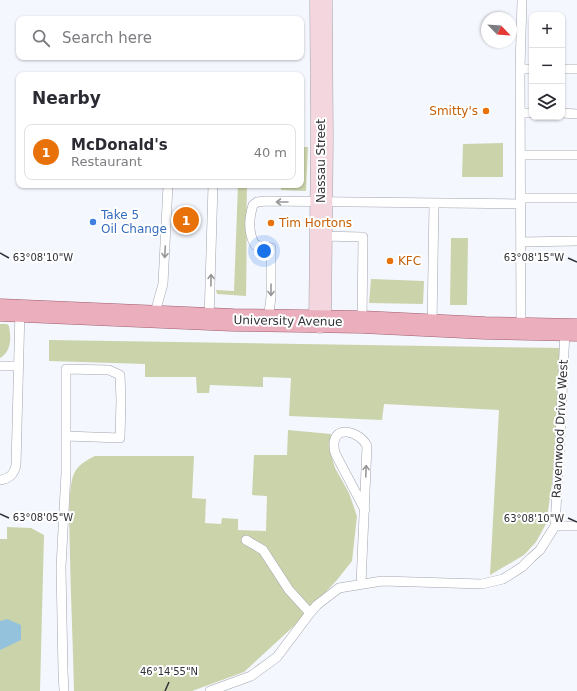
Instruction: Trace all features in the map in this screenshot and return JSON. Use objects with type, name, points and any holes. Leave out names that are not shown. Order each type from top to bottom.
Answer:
[{"type":"main road","name":"University Avenue","points":[[10,310],[209,319],[362,322],[432,326],[571,330]]},
{"type":"street","name":"Nassau Street","points":[[320,0],[320,322]]},
{"type":"lane","points":[[521,329],[520,69],[522,0]]},
{"type":"lane","points":[[520,69],[529,69]]},
{"type":"lane","points":[[565,69],[577,69]]},
{"type":"lane","points":[[520,113],[529,113]]},
{"type":"lane","points":[[565,113],[577,114]]},
{"type":"lane","points":[[520,155],[577,156]]},
{"type":"lane","points":[[154,316],[163,284],[168,188]]},
{"type":"lane","points":[[209,319],[213,188]]},
{"type":"lane","points":[[268,321],[271,296],[271,248],[255,245],[250,237],[251,213],[253,205],[257,202],[434,203],[577,198]]},
{"type":"lane","points":[[432,326],[434,203]]},
{"type":"lane","points":[[321,236],[363,237],[362,322]]},
{"type":"lane","points":[[521,242],[577,241]]},
{"type":"lane","points":[[0,480],[7,479],[11,476],[16,465],[19,366],[10,310]]},
{"type":"lane","name":"Ravenwood Drive West","points":[[210,691],[251,676],[278,657],[317,605],[339,588],[382,581],[482,584],[503,579],[522,567],[540,550],[555,526],[560,440],[571,330]]},
{"type":"lane","points":[[0,366],[19,366]]},
{"type":"lane","points":[[64,691],[62,672],[61,567],[66,473],[66,436],[66,369],[109,370],[120,375],[120,438],[66,436]]},
{"type":"lane","points":[[361,584],[367,446],[364,440],[359,436],[349,432],[339,433],[335,438],[334,446],[336,456],[364,510]]},
{"type":"lane","points":[[555,526],[577,526]]},
{"type":"lane","points":[[246,540],[263,550],[289,590],[310,613]]},
{"type":"green space","points":[[503,143],[503,177],[462,177],[463,144]]},
{"type":"green space","points":[[304,147],[308,147],[306,191],[281,190],[281,188],[304,188]]},
{"type":"green space","points":[[238,188],[247,188],[246,296],[217,294],[216,290],[234,291]]},
{"type":"green space","points":[[451,238],[468,238],[467,305],[450,305]]},
{"type":"green space","points":[[371,279],[424,281],[423,304],[369,303]]},
{"type":"green space","points":[[0,324],[7,324],[9,326],[10,344],[7,352],[0,358]]},
{"type":"green space","points":[[49,340],[562,348],[552,484],[546,524],[536,542],[524,555],[490,575],[499,410],[384,404],[382,420],[289,416],[291,378],[263,377],[263,387],[210,385],[209,393],[197,393],[196,377],[145,377],[145,364],[49,361]]},
{"type":"green space","points":[[288,430],[331,434],[330,451],[335,468],[349,493],[357,516],[352,561],[337,580],[295,625],[244,672],[192,691],[74,691],[69,517],[71,485],[73,476],[79,466],[95,456],[194,456],[192,498],[206,499],[205,523],[221,524],[222,518],[238,519],[238,530],[266,531],[267,496],[252,495],[254,455],[287,455]]},
{"type":"green space","points":[[7,527],[31,528],[44,535],[40,691],[0,691],[0,539],[7,539]]},
{"type":"water","points":[[7,619],[21,625],[21,640],[0,650],[0,621]]},
{"type":"place","name":"Smitty's","points":[[486,111]]},
{"type":"place","name":"McDonald's","points":[[186,220]]},
{"type":"place","name":"Take 5 Oil Change","points":[[93,222]]},
{"type":"place","name":"Tim Hortons","points":[[271,223]]},
{"type":"place","name":"KFC","points":[[390,261]]}]
